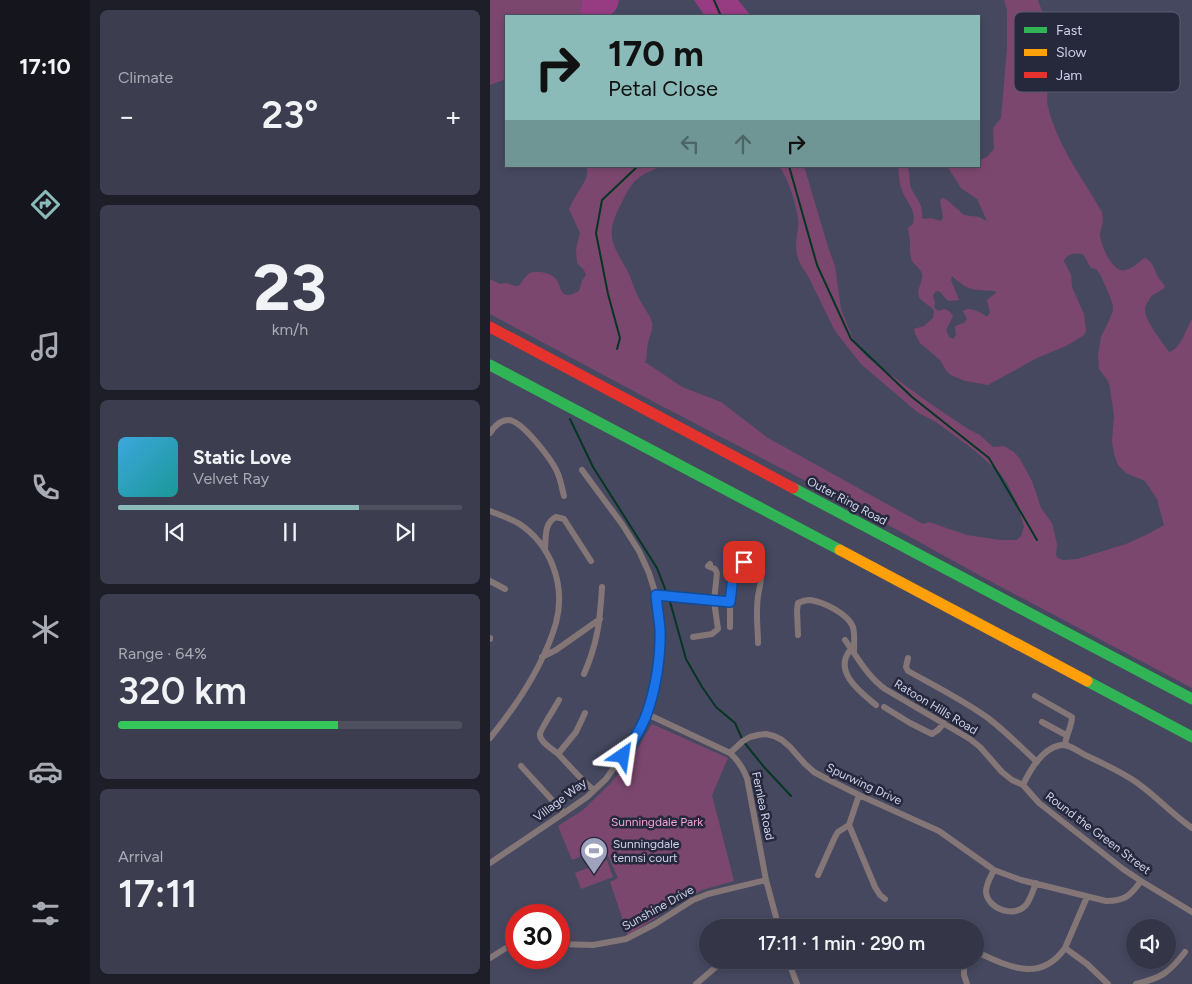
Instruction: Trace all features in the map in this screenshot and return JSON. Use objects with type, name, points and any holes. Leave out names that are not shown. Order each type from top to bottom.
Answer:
[{"type":"highway","name":"Outer Ring Road","points":[[490,327],[1192,699]]},
{"type":"highway","points":[[490,365],[1192,737]]},
{"type":"street","points":[[490,433],[496,426],[508,420],[514,421],[523,428],[552,462],[558,474],[564,496]]},
{"type":"street","name":"Village Way","points":[[490,863],[564,813],[606,779],[634,739],[647,714],[655,684],[660,630],[656,595],[649,573],[639,551],[622,524],[582,470]]},
{"type":"street","points":[[490,512],[505,516],[529,531],[545,549],[556,573],[559,602],[556,622],[527,687],[490,738]]},
{"type":"street","points":[[545,549],[548,524],[556,516],[564,520],[591,561]]},
{"type":"street","points":[[730,627],[730,602],[734,568],[741,562],[753,564],[758,567],[761,578],[757,616],[758,644]]},
{"type":"street","points":[[693,637],[712,634],[718,629],[714,600],[717,573],[715,569],[708,566],[710,564]]},
{"type":"street","points":[[490,581],[505,589]]},
{"type":"street","points":[[584,674],[592,655],[600,619],[602,586]]},
{"type":"street","points":[[656,595],[730,602]]},
{"type":"street","points":[[798,635],[798,603],[808,600],[822,604],[849,619],[854,631],[853,651],[845,658],[845,671],[860,692],[876,705]]},
{"type":"street","points":[[542,657],[556,650],[600,619]]},
{"type":"street","name":"Ratoon Hills Road","points":[[845,640],[861,665],[876,683],[970,739],[980,747],[1002,772],[1012,780],[1023,785]]},
{"type":"street","points":[[908,658],[906,667],[908,672],[944,690],[987,718],[1036,762]]},
{"type":"street","points":[[1035,696],[1072,717],[1065,745]]},
{"type":"street","points":[[559,700],[540,734],[543,741],[594,790]]},
{"type":"street","points":[[884,706],[910,723],[932,734],[944,723]]},
{"type":"street","points":[[558,754],[576,732],[585,713]]},
{"type":"street","name":"Fernlea Road","points":[[647,714],[730,753],[743,768],[747,778],[766,880],[777,919]]},
{"type":"street","points":[[1042,722],[1066,735]]},
{"type":"street","name":"Spurwing Drive","points":[[730,753],[750,737],[758,734],[774,736],[790,747],[814,772],[859,795],[939,831],[994,870],[1008,875],[1106,901],[1117,901],[1125,898],[1131,894],[1141,881]]},
{"type":"street","points":[[1023,785],[1036,762],[1046,751],[1065,745],[1126,775],[1192,828]]},
{"type":"street","points":[[521,766],[564,813]]},
{"type":"street","name":"Round the Green Street","points":[[1023,785],[1039,803],[1096,848],[1141,881],[1192,912]]},
{"type":"street","points":[[818,875],[838,832],[849,825],[859,795]]},
{"type":"street","points":[[849,825],[875,887],[885,899]]},
{"type":"street","points":[[994,870],[986,891],[992,904],[1006,911],[1014,912],[1026,905],[1030,900],[1036,883]]},
{"type":"street","name":"Sunshine Drive","points":[[570,944],[593,945],[626,939],[655,924],[693,900],[708,894],[766,880]]},
{"type":"street","points":[[984,956],[1015,968],[1034,970],[1052,962],[1066,948],[1087,897]]},
{"type":"street","points":[[1066,948],[1108,984]]},
{"type":"street","points":[[490,958],[505,949]]},
{"type":"street","points":[[1136,984],[1164,974],[1174,966],[1185,952]]},
{"type":"street","points":[[696,984],[714,969]]},
{"type":"street","points":[[791,969],[797,984]]},
{"type":"street","points":[[964,969],[967,984]]},
{"type":"green space","points":[[490,0],[582,0],[580,12],[584,15],[505,15],[505,79],[490,85]]},
{"type":"green space","points":[[1004,0],[1038,0],[1043,12],[1014,12],[1014,92],[1048,92],[1047,102],[1052,122],[1064,149],[1102,212],[1103,222],[1100,235],[1102,245],[1112,263],[1120,270],[1125,270],[1145,258],[1153,265],[1165,287],[1151,297],[1145,310],[1151,326],[1169,352],[1180,343],[1192,319],[1192,688],[988,580],[854,506],[490,314],[490,279],[500,284],[506,283],[519,286],[530,273],[540,272],[554,277],[561,291],[566,295],[579,291],[586,275],[577,263],[576,249],[580,233],[569,209],[585,181],[586,167],[660,167],[644,174],[633,183],[616,214],[612,231],[612,238],[617,252],[652,322],[645,362],[682,387],[721,402],[768,438],[923,524],[929,522],[967,535],[1000,540],[1017,540],[1021,536],[1024,527],[1017,503],[1000,473],[974,450],[936,422],[917,412],[861,364],[835,331],[807,274],[798,260],[796,245],[797,211],[789,184],[780,167],[804,167],[835,266],[841,309],[855,344],[868,358],[928,402],[980,435],[993,447],[1004,446],[1014,452],[1032,481],[1041,508],[1052,523],[1058,558],[1063,560],[1077,559],[1126,544],[1146,535],[1164,525],[1157,499],[1145,481],[1126,473],[1118,465],[1114,454],[1112,441],[1114,416],[1110,388],[1108,381],[1099,369],[1098,355],[1101,337],[1113,310],[1113,305],[1100,274],[1096,269],[1091,268],[1083,254],[1069,255],[1064,261],[1071,275],[1072,287],[1084,314],[1086,331],[1084,335],[988,385],[965,381],[951,375],[940,360],[920,343],[915,334],[914,329],[924,326],[933,318],[934,310],[918,294],[922,273],[912,261],[908,229],[913,224],[914,214],[901,187],[898,167],[908,168],[911,188],[921,205],[922,218],[941,221],[943,217],[940,200],[942,198],[964,215],[979,217],[987,221],[977,199],[961,188],[948,167],[980,167],[980,160],[987,157],[994,149],[993,128],[1001,118],[1007,48],[1007,10]],"holes":[[[952,276],[962,285],[971,289],[995,291],[996,293],[987,300],[990,312],[988,316],[972,309],[963,311],[967,319],[964,323],[955,326],[956,335],[953,339],[949,337],[946,330],[953,316],[945,309],[938,311],[934,307],[933,295],[936,291],[940,292],[948,301],[959,300],[951,280]]]},
{"type":"green space","name":"Sunningdale Park","points":[[652,724],[728,758],[712,795],[734,881],[702,890],[676,903],[628,935],[610,882],[618,878],[608,856],[594,862],[589,853],[572,860],[558,826],[583,810],[611,783],[635,753]]},
{"type":"green space","name":"Sunningdale tennsi court","points":[[607,860],[613,877],[581,889],[575,873]]},
{"type":"shaded area","points":[[582,0],[619,0],[615,11],[609,15],[584,15],[580,12]]},
{"type":"shaded area","points":[[694,0],[738,0],[750,15],[704,15]]},
{"type":"waterway","points":[[714,0],[721,15]]},
{"type":"waterway","points":[[617,349],[620,338],[608,294],[596,233],[602,200],[637,167]]},
{"type":"waterway","points":[[789,167],[817,265],[851,339],[912,397],[989,458],[1037,540]]},
{"type":"waterway","points":[[570,419],[593,467],[657,568],[667,594]]},
{"type":"waterway","points":[[669,598],[686,659],[702,687],[716,707],[735,723],[743,741],[791,796]]},
{"type":"traffic: fast","points":[[490,365],[840,550]]},
{"type":"traffic: fast","points":[[793,488],[1192,699]]},
{"type":"traffic: fast","points":[[1087,681],[1192,737]]},
{"type":"traffic: slow","points":[[840,550],[1087,681]]},
{"type":"traffic: jam","points":[[490,327],[793,488]]},
{"type":"place","name":"Sunningdale tennsi court","points":[[594,875]]},
{"type":"route","points":[[623,756],[647,714],[655,684],[660,630],[656,595],[730,602],[734,568],[737,564],[744,562]]}]
